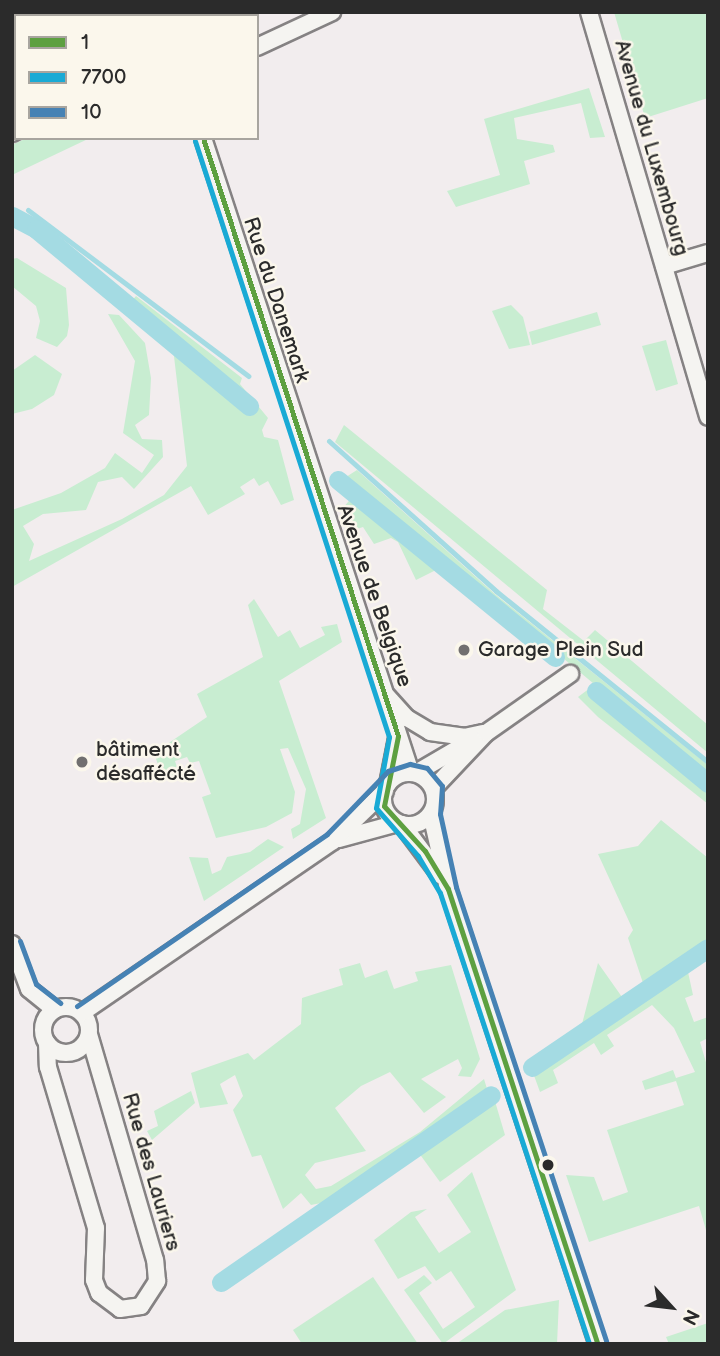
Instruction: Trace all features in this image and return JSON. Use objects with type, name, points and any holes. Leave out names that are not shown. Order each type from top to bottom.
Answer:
[{"type":"street","points":[[259,46],[332,12]]},
{"type":"street","name":"Avenue du Luxembourg","points":[[589,12],[708,417]]},
{"type":"street","name":"Rue du Danemark","points":[[201,140],[309,471]]},
{"type":"street","points":[[664,267],[708,253]]},
{"type":"street","name":"Avenue de Belgique","points":[[309,471],[398,736],[413,773]]},
{"type":"street","points":[[12,944],[29,989],[55,1010],[69,1007],[82,1013],[333,841],[386,787],[486,733],[570,674]]},
{"type":"street","points":[[384,693],[407,718],[430,732],[464,737],[486,733]]},
{"type":"street","points":[[486,733],[434,789],[431,814],[448,889],[598,1344]]},
{"type":"street","name":"Avenue de Belgique","points":[[386,787],[398,736]]},
{"type":"street","points":[[413,773],[434,789]]},
{"type":"street","points":[[386,787],[384,806],[400,823],[448,889]]},
{"type":"street","points":[[333,841],[400,823],[418,824],[431,814]]},
{"type":"street","name":"Rue des Lauriers","points":[[55,1010],[43,1029],[47,1043],[48,1067],[96,1228],[94,1280],[99,1293],[120,1309],[141,1306],[157,1281],[155,1260],[82,1013]]},
{"type":"street","points":[[47,1043],[67,1053],[82,1046],[89,1034]]},
{"type":"green space","points":[[614,12],[707,12],[708,98],[645,118]]},
{"type":"green space","points":[[589,88],[605,137],[590,138],[581,103],[514,118],[517,139],[553,145],[555,152],[524,161],[530,184],[456,207],[447,191],[500,175],[484,119]]},
{"type":"green space","points":[[23,140],[86,140],[12,175],[12,145]]},
{"type":"green space","points":[[17,258],[66,288],[69,325],[67,336],[57,347],[36,338],[40,321],[36,306],[12,286],[12,259]]},
{"type":"green space","points":[[136,296],[242,378],[240,384],[268,418],[262,430],[264,437],[278,440],[294,500],[281,505],[268,481],[259,486],[254,478],[240,487],[245,494],[208,515],[191,486],[12,587],[12,510],[61,493],[105,468],[115,453],[142,473],[154,455],[123,433],[135,361],[108,314],[119,315],[145,343],[151,378],[149,415],[135,425],[142,439],[162,440],[163,457],[134,489],[122,477],[98,482],[86,510],[43,514],[23,526],[34,544],[29,561],[122,519],[164,495],[187,466],[173,348],[131,302]]},
{"type":"green space","points":[[511,305],[523,317],[530,345],[509,349],[492,311]]},
{"type":"green space","points":[[597,312],[601,325],[532,345],[529,332]]},
{"type":"green space","points":[[666,340],[678,384],[656,391],[642,346]]},
{"type":"green space","points":[[35,355],[62,374],[54,395],[32,409],[12,414],[12,371]]},
{"type":"green space","points":[[344,425],[547,590],[543,609],[584,641],[595,630],[708,725],[708,753],[335,442]]},
{"type":"green space","points":[[357,470],[496,595],[708,765],[708,779],[346,477]]},
{"type":"green space","points":[[353,496],[440,568],[416,580],[398,542],[391,538],[374,544],[363,527],[351,531],[343,508]]},
{"type":"green space","points":[[254,599],[278,637],[290,630],[300,648],[325,635],[321,627],[337,624],[342,642],[279,681],[326,818],[293,839],[291,829],[300,824],[306,789],[288,748],[280,749],[295,792],[292,813],[266,827],[216,838],[202,797],[211,794],[199,761],[190,763],[187,757],[175,761],[181,780],[163,779],[154,753],[207,717],[197,694],[263,657],[248,605]]},
{"type":"green space","points":[[590,688],[708,788],[708,804],[598,717],[578,697]]},
{"type":"green space","points":[[661,820],[708,858],[708,943],[530,1065],[528,1060],[582,1024],[598,963],[622,997],[643,983],[628,938],[633,930],[598,854],[638,846]]},
{"type":"green space","points":[[268,839],[284,847],[204,901],[189,857],[208,858],[212,874],[221,870],[227,857],[250,852]]},
{"type":"green space","points":[[708,951],[708,958],[688,972],[693,995],[685,998],[694,1022],[708,1017],[708,1038],[700,1042],[708,1069],[708,1237],[699,1206],[589,1242],[566,1175],[594,1177],[603,1201],[628,1192],[607,1130],[684,1105],[676,1081],[645,1090],[642,1081],[673,1070],[676,1078],[695,1072],[674,1028],[652,1005],[607,1035],[614,1046],[601,1055],[594,1043],[553,1070],[558,1083],[540,1092],[532,1070]]},
{"type":"green space","points":[[360,963],[365,978],[387,970],[394,989],[418,981],[415,972],[451,965],[480,1059],[471,1077],[458,1076],[462,1068],[458,1059],[421,1079],[446,1097],[424,1113],[390,1072],[361,1086],[335,1108],[366,1151],[315,1163],[305,1175],[316,1189],[331,1186],[420,1132],[484,1079],[488,1092],[326,1202],[311,1205],[301,1193],[283,1209],[261,1155],[252,1157],[233,1110],[243,1096],[235,1075],[220,1084],[228,1104],[200,1108],[191,1073],[248,1053],[254,1060],[301,1024],[302,998],[343,985],[339,969]]},
{"type":"green space","points":[[191,1091],[195,1103],[152,1140],[147,1131],[158,1126],[154,1111]]},
{"type":"green space","points":[[494,1098],[505,1135],[440,1182],[416,1149]]},
{"type":"green space","points":[[472,1172],[516,1290],[443,1344],[404,1290],[424,1275],[432,1283],[419,1293],[443,1329],[475,1307],[451,1271],[436,1281],[425,1266],[398,1279],[374,1240],[411,1212],[427,1209],[415,1217],[439,1253],[471,1232],[447,1195]]},
{"type":"green space","points":[[373,1277],[418,1344],[302,1344],[293,1330]]},
{"type":"green space","points":[[559,1300],[557,1344],[456,1344],[505,1310]]},
{"type":"green space","points":[[708,1323],[708,1344],[669,1344],[666,1337]]},
{"type":"waterway","points":[[28,210],[248,376]]},
{"type":"waterway","points":[[12,216],[36,229],[249,406]]},
{"type":"waterway","points":[[329,441],[496,591],[708,762]]},
{"type":"waterway","points":[[338,480],[555,657]]},
{"type":"waterway","points":[[596,691],[708,783]]},
{"type":"waterway","points":[[532,1067],[708,948]]},
{"type":"waterway","points":[[221,1282],[491,1095]]},
{"type":"transit line","name":"1","points":[[204,140],[398,736],[384,806],[425,851],[448,889],[598,1344]]},
{"type":"transit line","name":"7700","points":[[195,141],[389,737],[376,808],[418,856],[440,893],[589,1344]]},
{"type":"transit line","name":"10","points":[[77,1006],[327,834],[388,771],[410,764],[427,768],[442,786],[440,814],[456,887],[606,1341]]},
{"type":"transit line","name":"10","points":[[20,941],[36,984],[60,1003]]},
{"type":"place","name":"Garage Plein Sud","points":[[464,650]]},
{"type":"place","name":"bâtiment désaffécté","points":[[82,762]]}]
